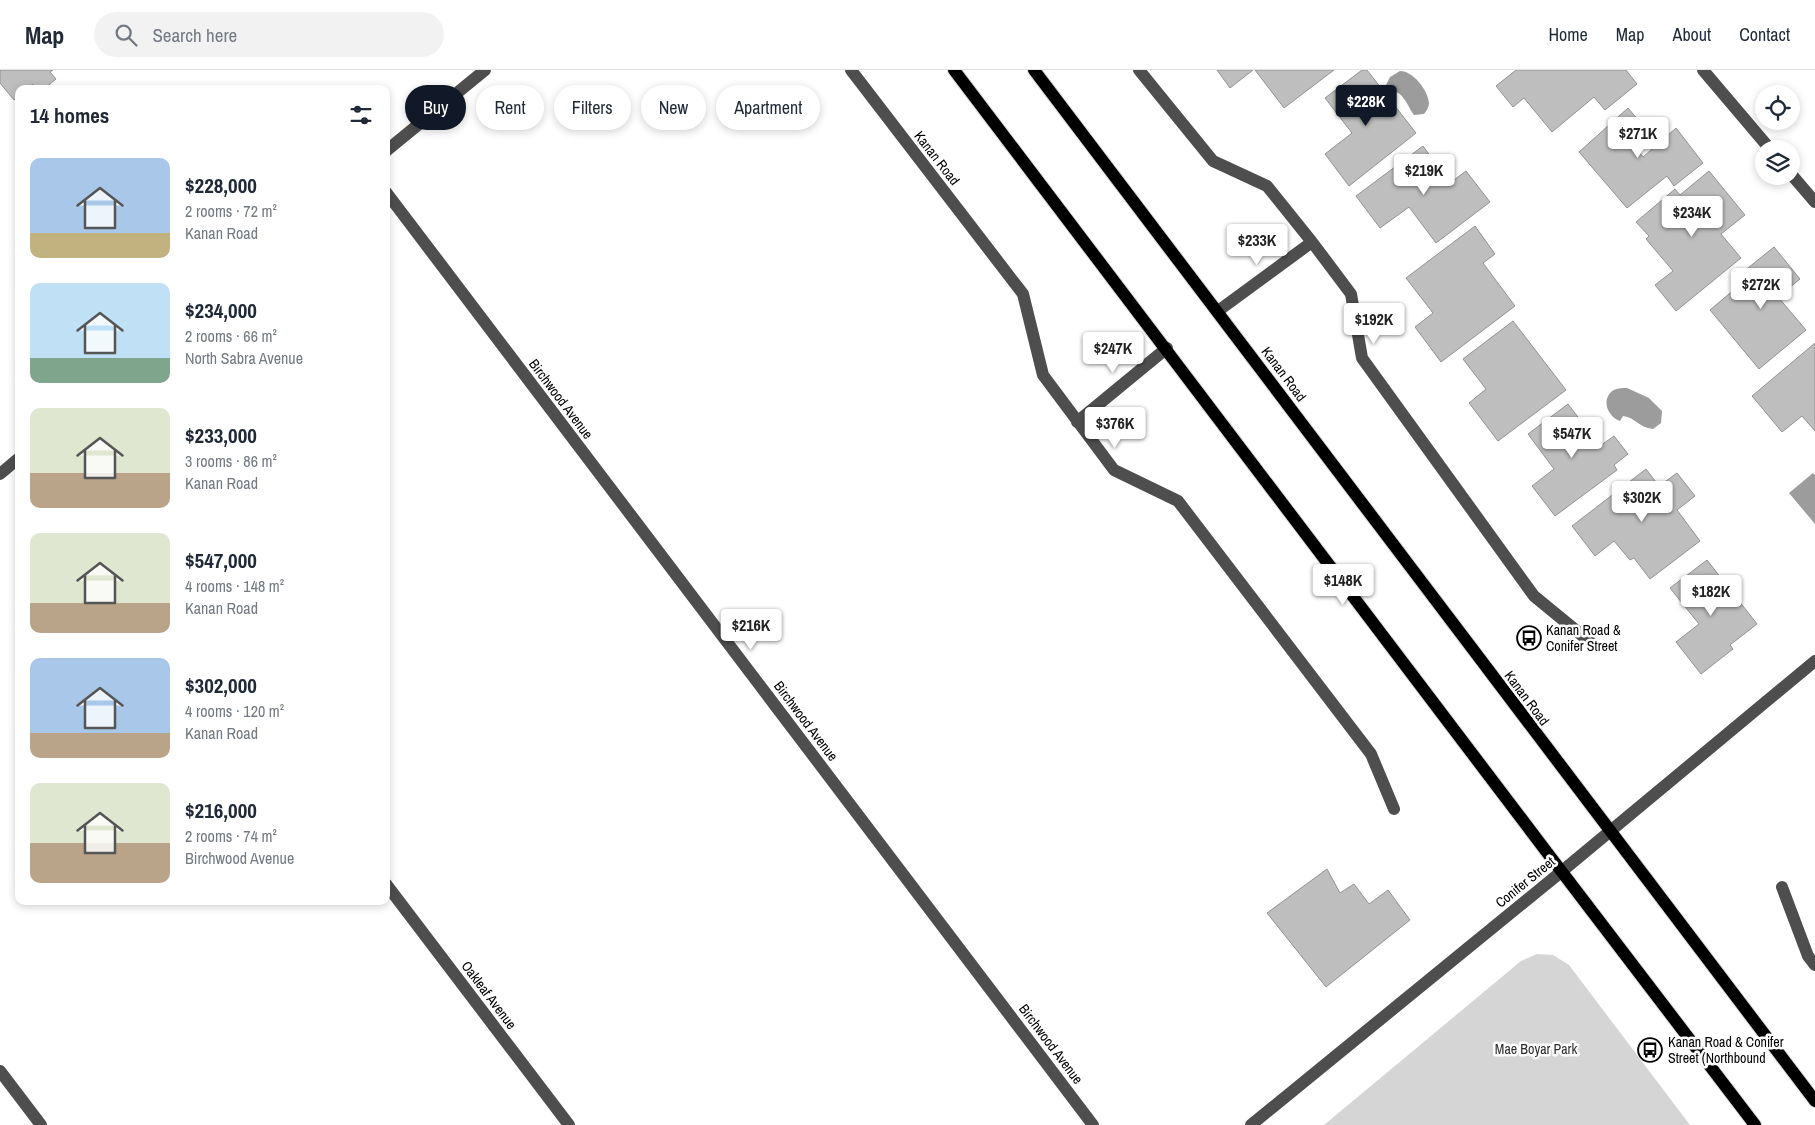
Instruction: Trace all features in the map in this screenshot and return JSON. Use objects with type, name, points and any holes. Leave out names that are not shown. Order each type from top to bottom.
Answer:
[{"type":"main road","points":[[954,70],[1167,348],[1561,872],[1755,1125]]},
{"type":"main road","name":"Kanan Road","points":[[1034,70],[1815,1101]]},
{"type":"street","points":[[390,148],[485,70]]},
{"type":"street","name":"Kanan Road","points":[[850,70],[1023,294],[1043,375],[1077,422],[1114,470],[1178,501],[1371,754],[1394,809]]},
{"type":"street","points":[[1139,70],[1213,161],[1267,186],[1312,242],[1350,294],[1362,358],[1534,596],[1595,646]]},
{"type":"street","points":[[1703,70],[1762,140]]},
{"type":"street","points":[[1800,184],[1815,202]]},
{"type":"street","name":"Birchwood Avenue","points":[[390,197],[1093,1125]]},
{"type":"street","points":[[1218,311],[1312,242]]},
{"type":"street","points":[[1077,422],[1167,348]]},
{"type":"street","points":[[0,474],[15,461]]},
{"type":"street","name":"Conifer Street","points":[[1251,1125],[1610,832],[1815,661]]},
{"type":"street","points":[[1782,887],[1808,956],[1815,965]]},
{"type":"street","name":"Oakleaf Avenue","points":[[390,889],[569,1125]]},
{"type":"street","points":[[0,1070],[41,1125]]},
{"type":"green space","name":"Mae Boyar Park","points":[[1537,954],[1553,955],[1569,965],[1690,1125],[1324,1125],[1521,961]]},
{"type":"shaded area","points":[[1400,71],[1410,74],[1423,87],[1429,104],[1424,114],[1414,115],[1401,95],[1397,92],[1388,91],[1385,87],[1390,77]]},
{"type":"shaded area","points":[[1627,388],[1649,398],[1662,411],[1661,423],[1653,429],[1623,416],[1620,421],[1610,413],[1607,405],[1608,396],[1614,390]]},
{"type":"shaded area","points":[[1813,473],[1815,475],[1815,524],[1789,493]]},
{"type":"building","points":[[0,70],[53,70],[50,72],[56,79],[49,85],[15,85],[14,100],[0,83]]},
{"type":"building","points":[[1217,70],[1253,70],[1230,88]]},
{"type":"building","points":[[1255,70],[1334,70],[1284,108]]},
{"type":"building","points":[[1362,70],[1367,70],[1416,133],[1349,186],[1325,154],[1352,133],[1325,98]]},
{"type":"building","points":[[1516,70],[1626,70],[1637,84],[1605,110],[1594,97],[1552,132],[1524,98],[1513,107],[1496,86]]},
{"type":"building","points":[[1628,108],[1651,135],[1636,148],[1643,157],[1676,128],[1703,163],[1674,186],[1667,176],[1627,208],[1579,152]]},
{"type":"building","points":[[1423,146],[1450,183],[1466,171],[1490,202],[1436,243],[1409,207],[1380,228],[1356,196]]},
{"type":"building","points":[[1709,171],[1745,215],[1721,234],[1741,258],[1676,311],[1655,285],[1673,271],[1646,239],[1649,236],[1636,222],[1675,189],[1680,195]]},
{"type":"building","points":[[1475,226],[1495,254],[1483,263],[1515,306],[1441,362],[1415,327],[1433,313],[1406,278]]},
{"type":"building","points":[[1774,247],[1800,279],[1778,297],[1806,330],[1759,369],[1710,310],[1748,278],[1743,272]]},
{"type":"building","points":[[1513,321],[1566,390],[1498,441],[1469,403],[1486,389],[1463,359]]},
{"type":"building","points":[[1815,343],[1815,431],[1802,416],[1782,432],[1752,396]]},
{"type":"building","points":[[1568,404],[1600,446],[1614,436],[1628,454],[1614,465],[1617,470],[1555,516],[1532,486],[1554,469],[1528,434]]},
{"type":"building","points":[[1646,469],[1659,486],[1677,473],[1695,496],[1677,510],[1700,541],[1650,579],[1634,558],[1630,560],[1614,541],[1595,556],[1572,526]]},
{"type":"building","points":[[1707,560],[1757,624],[1730,645],[1733,649],[1701,674],[1676,642],[1699,624],[1670,588]]},
{"type":"building","points":[[1327,869],[1340,893],[1354,884],[1369,904],[1388,890],[1410,920],[1326,987],[1267,913]]},
{"type":"place","name":"Kanan Road & Conifer Street","points":[[1529,638]]},
{"type":"place","name":"Kanan Road & Conifer Street (Northbound","points":[[1650,1050]]}]
